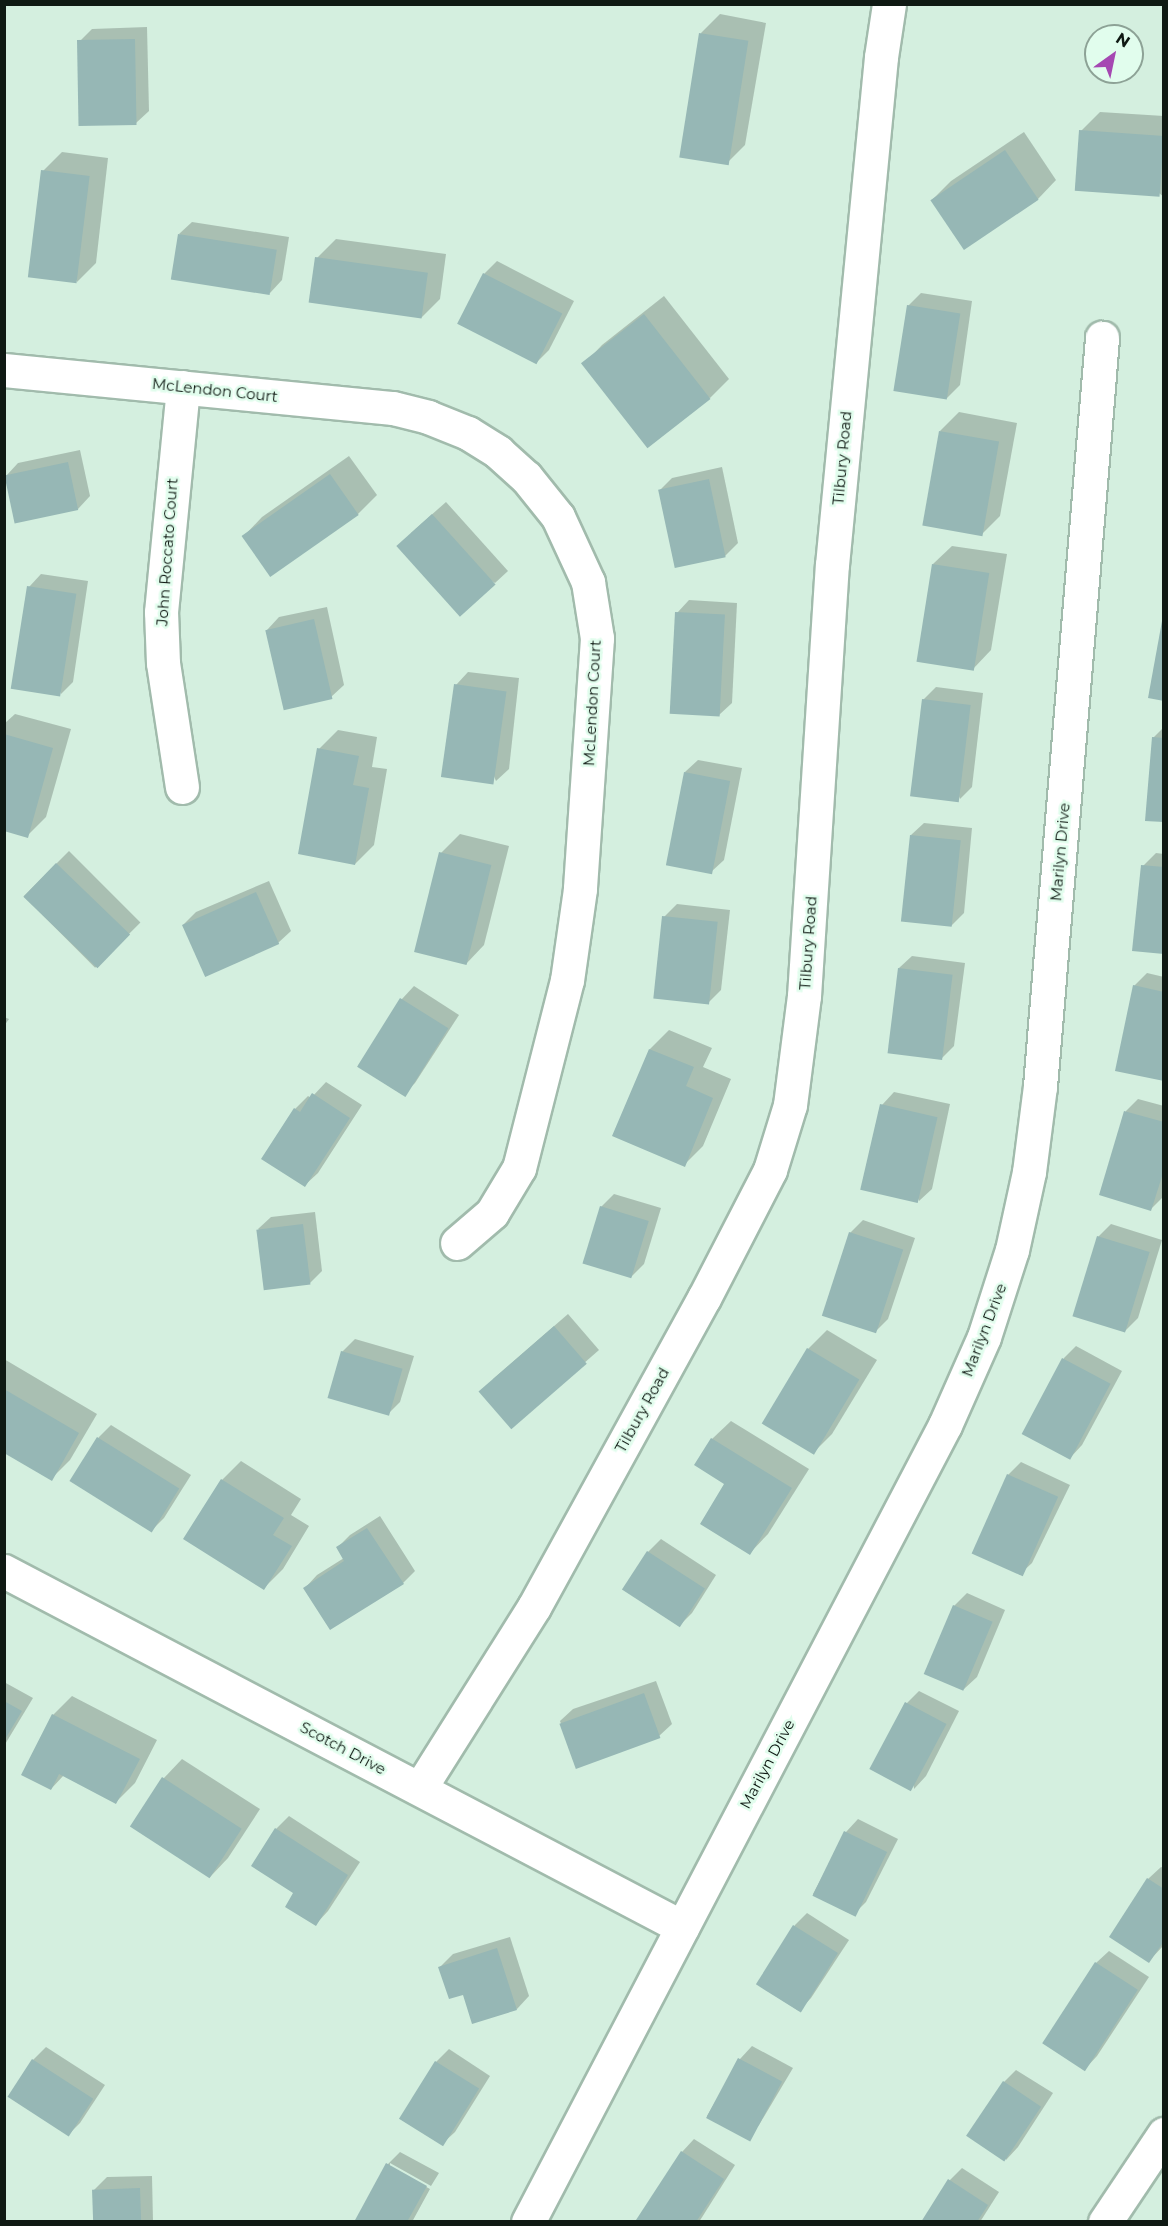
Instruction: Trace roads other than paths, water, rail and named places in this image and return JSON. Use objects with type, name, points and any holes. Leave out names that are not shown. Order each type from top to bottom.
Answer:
[{"type":"street","name":"Tilbury Road","points":[[420,1788],[534,1606],[704,1299],[770,1170],[790,1106],[804,996],[834,541],[880,68],[889,4]]},
{"type":"street","name":"Marilyn Drive","points":[[528,2222],[945,1425],[984,1337],[1012,1250],[1029,1172],[1040,1086],[1102,338]]},
{"type":"street","name":"McLendon Court","points":[[4,370],[393,408],[428,417],[468,433],[498,452],[532,485],[558,517],[588,582],[597,639],[580,889],[567,980],[519,1168],[492,1213],[457,1243]]},
{"type":"street","name":"John Roccato Court","points":[[182,787],[163,663],[160,612],[183,387]]},
{"type":"street","name":"Scotch Drive","points":[[4,1571],[682,1927]]},
{"type":"street","points":[[1105,2222],[1164,2134]]}]
